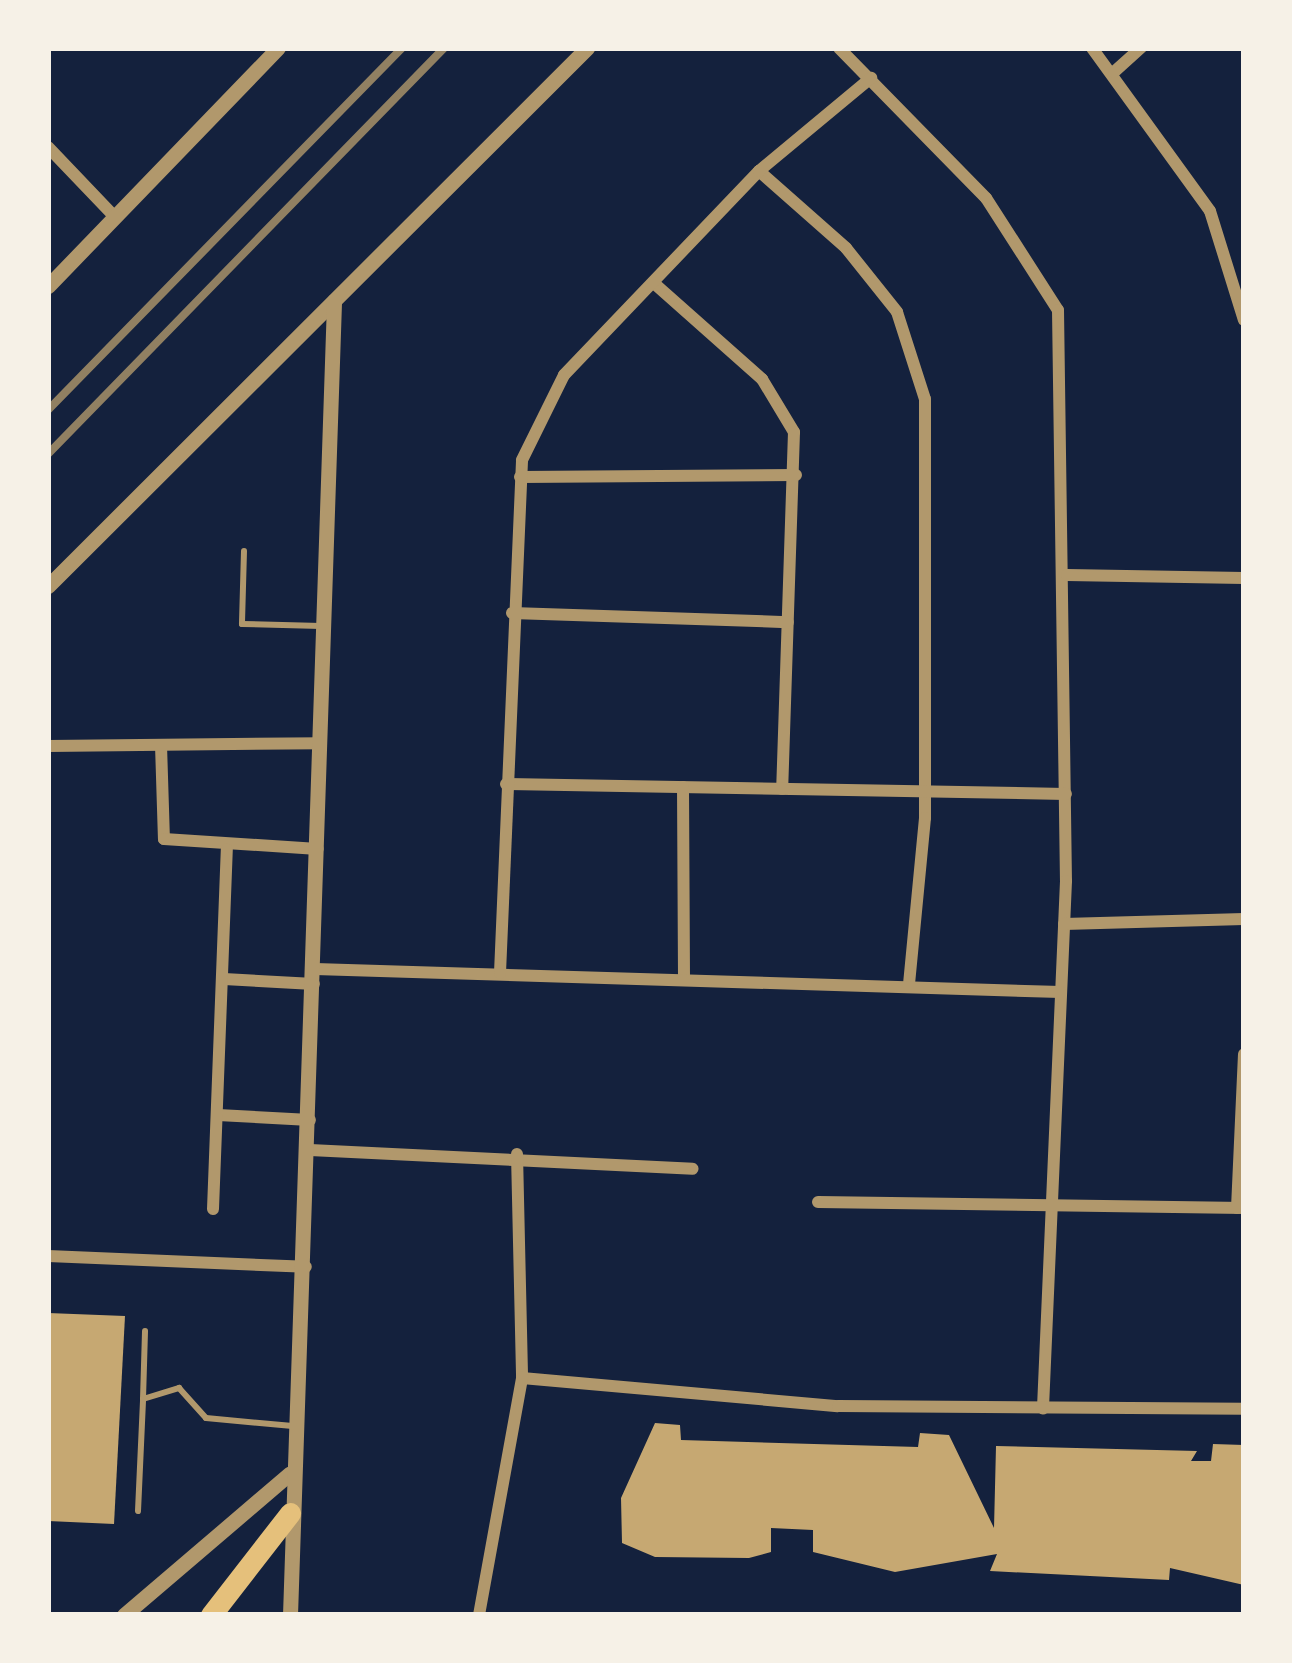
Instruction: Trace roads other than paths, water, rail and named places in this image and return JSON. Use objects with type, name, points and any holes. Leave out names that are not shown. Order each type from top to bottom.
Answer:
[{"type":"main road","points":[[212,1615],[290,1513]]},
{"type":"street","points":[[48,286],[278,48]]},
{"type":"street","points":[[48,586],[587,48]]},
{"type":"street","points":[[839,48],[986,198],[1058,310],[1067,575],[1066,794],[1043,1408]]},
{"type":"street","points":[[1092,48],[1114,71],[1210,211],[1244,320]]},
{"type":"street","points":[[1114,71],[1142,48]]},
{"type":"street","points":[[500,974],[520,477],[564,376],[656,285],[759,171],[871,78]]},
{"type":"street","points":[[48,147],[115,217]]},
{"type":"street","points":[[759,171],[846,248],[897,312],[925,399],[925,792],[909,985]]},
{"type":"street","points":[[656,285],[762,379],[794,432],[782,789]]},
{"type":"street","points":[[290,1615],[290,1473],[306,1267],[334,301]]},
{"type":"street","points":[[520,477],[796,475]]},
{"type":"street","points":[[1067,575],[1244,578]]},
{"type":"street","points":[[512,613],[788,622]]},
{"type":"street","points":[[48,746],[321,743]]},
{"type":"street","points":[[161,745],[164,839],[227,849],[318,848]]},
{"type":"street","points":[[506,784],[1066,794]]},
{"type":"street","points":[[683,787],[684,978]]},
{"type":"street","points":[[213,1209],[227,849]]},
{"type":"street","points":[[1064,924],[1244,919]]},
{"type":"street","points":[[224,979],[500,974],[1061,992]]},
{"type":"street","points":[[818,1202],[1051,1200],[1241,1208],[1244,1054]]},
{"type":"street","points":[[218,1115],[310,1120]]},
{"type":"street","points":[[310,1150],[517,1154],[693,1169]]},
{"type":"street","points":[[478,1615],[522,1378],[517,1154]]},
{"type":"street","points":[[48,1256],[306,1267]]},
{"type":"street","points":[[522,1378],[838,1406],[1244,1409]]},
{"type":"street","points":[[124,1615],[290,1473]]},
{"type":"lane","points":[[244,550],[242,624],[325,626]]},
{"type":"lane","points":[[138,1510],[145,1331]]},
{"type":"lane","points":[[143,1399],[179,1388],[206,1418],[293,1426]]},
{"type":"railway","points":[[48,410],[402,48]]},
{"type":"railway","points":[[48,454],[444,48]]}]
